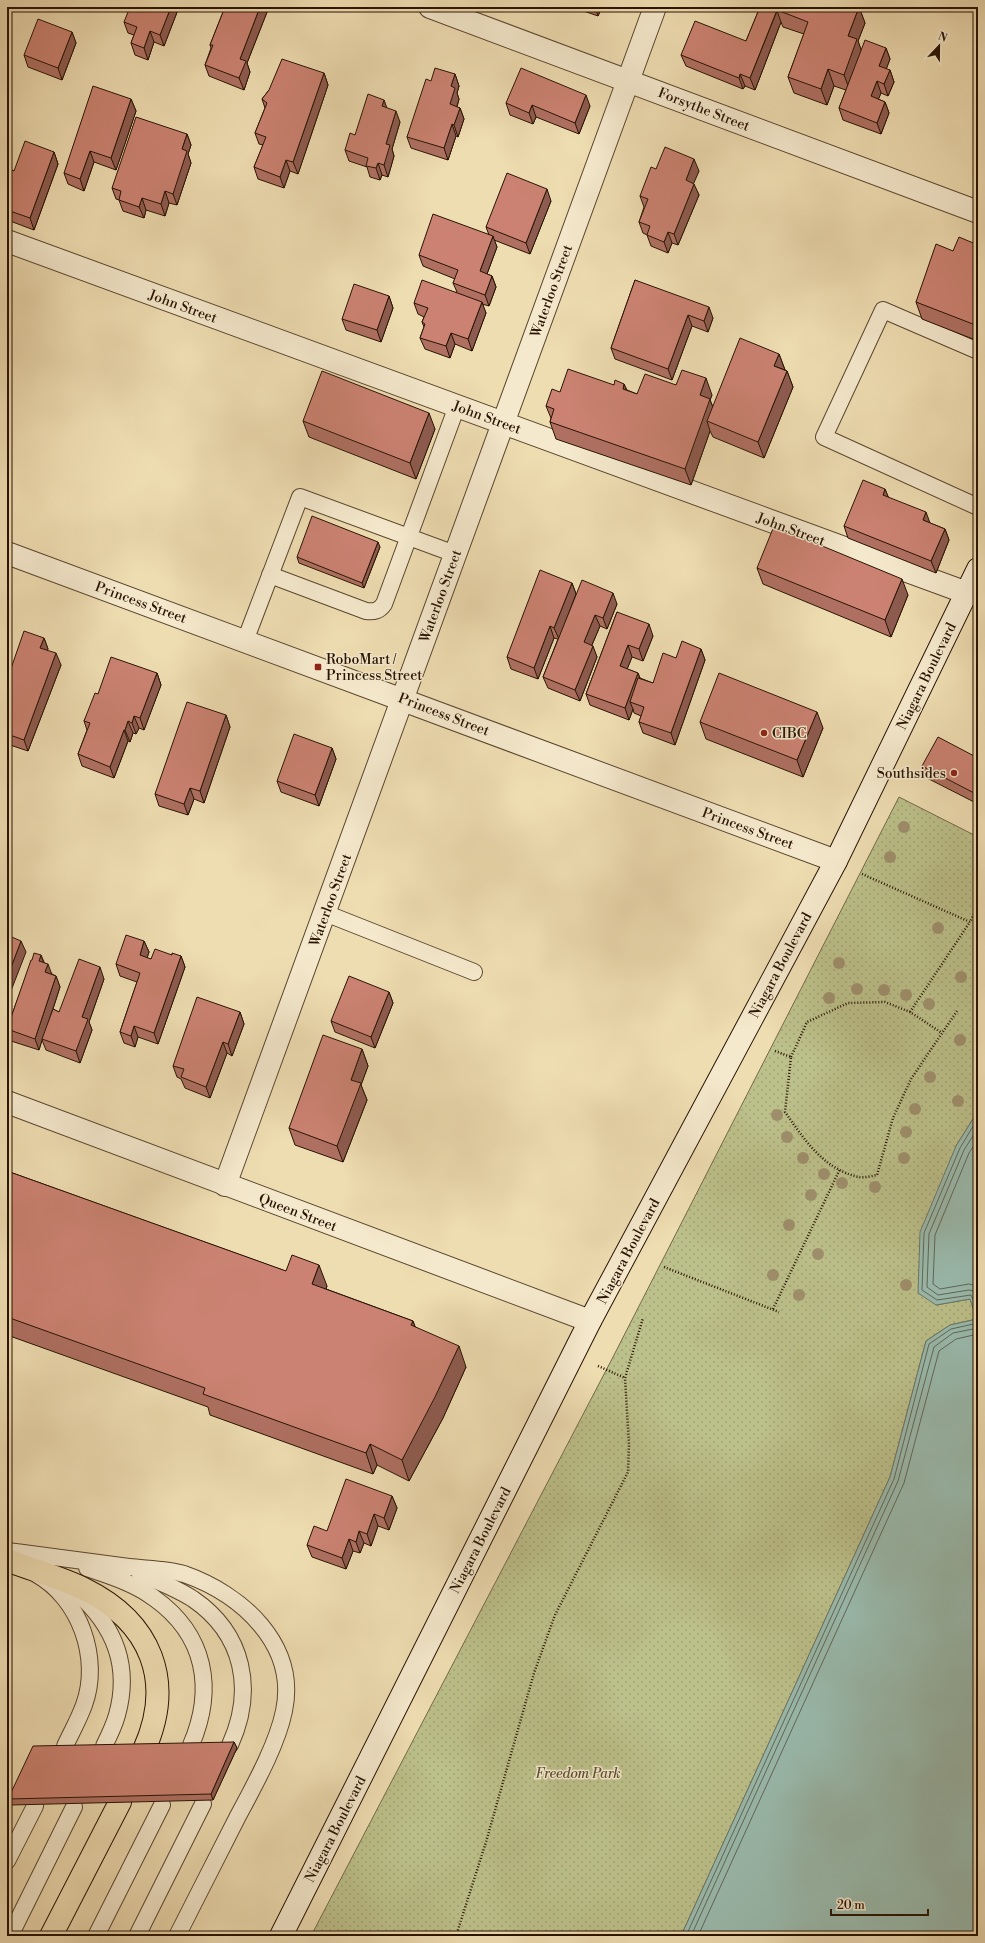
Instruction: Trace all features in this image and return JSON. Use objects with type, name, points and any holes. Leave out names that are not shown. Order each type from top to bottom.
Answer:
[{"type":"highway","points":[[9,1558],[47,1575],[83,1588],[107,1602],[127,1619],[150,1651],[156,1672],[159,1694],[153,1730],[144,1750]]},
{"type":"highway","points":[[51,1936],[120,1802]]},
{"type":"street","name":"Forsythe Street","points":[[430,7],[629,80],[978,212]]},
{"type":"street","name":"Waterloo Street","points":[[225,1185],[655,7]]},
{"type":"street","name":"John Street","points":[[7,241],[967,593]]},
{"type":"street","name":"Princess Street","points":[[7,553],[836,861]]},
{"type":"street","name":"Niagara Boulevard","points":[[282,1936],[590,1321],[836,861],[978,569]]},
{"type":"street","name":"Queen Street","points":[[7,1102],[590,1321]]},
{"type":"lane","points":[[978,351],[883,310],[824,438],[978,507]]},
{"type":"lane","points":[[270,575],[373,612],[380,609],[384,604],[457,406]]},
{"type":"lane","points":[[245,641],[300,496],[455,554]]},
{"type":"lane","points":[[325,913],[474,972]]},
{"type":"lane","points":[[9,1558],[61,1558],[183,1574],[210,1585],[235,1599],[254,1616],[267,1632],[277,1648],[284,1670],[286,1691],[280,1727],[247,1799],[177,1936]]},
{"type":"lane","points":[[9,1558],[39,1576],[58,1593],[81,1625],[88,1647],[91,1668],[85,1704],[65,1746]]},
{"type":"lane","points":[[61,1558],[129,1584],[154,1597],[173,1614],[186,1630],[196,1647],[202,1668],[205,1690],[199,1726],[191,1746]]},
{"type":"lane","points":[[122,1566],[169,1585],[193,1599],[212,1616],[225,1632],[235,1648],[242,1670],[244,1691],[243,1709],[238,1727],[230,1745]]},
{"type":"lane","points":[[47,1575],[72,1588],[91,1605],[113,1637],[120,1659],[123,1680],[117,1716],[104,1746]]},
{"type":"lane","points":[[137,1936],[203,1804]]},
{"type":"lane","points":[[96,1936],[162,1805]]},
{"type":"lane","points":[[7,1861],[35,1806]]},
{"type":"lane","points":[[10,1936],[74,1807]]},
{"type":"path","points":[[836,861],[970,922]]},
{"type":"path","points":[[910,1012],[970,922],[978,906]]},
{"type":"path","points":[[942,1033],[910,1012],[885,1002],[848,1003],[807,1022],[791,1057],[785,1112],[807,1144],[830,1165],[860,1177],[877,1175],[893,1118],[911,1079],[957,1011]]},
{"type":"path","points":[[775,1051],[791,1057]]},
{"type":"path","points":[[773,1310],[840,1169]]},
{"type":"path","points":[[664,1268],[779,1312]]},
{"type":"path","points":[[456,1936],[486,1842],[532,1680],[555,1615],[628,1472],[629,1444],[625,1378],[643,1318]]},
{"type":"green space","name":"Freedom Park","points":[[899,797],[978,837],[978,1111],[956,1146],[936,1305],[970,1299],[977,1319],[950,1325],[926,1341],[890,1477],[681,1936],[311,1936],[613,1357]]},
{"type":"water","points":[[978,1111],[978,1936],[681,1936],[890,1477],[926,1341],[950,1325],[977,1319],[970,1299],[936,1305],[918,1293],[920,1232],[956,1146]]},
{"type":"building","points":[[130,7],[171,7],[160,35],[150,31],[144,48],[131,43],[137,27],[124,22]]},
{"type":"building","points":[[225,7],[260,7],[240,59],[246,61],[239,78],[205,65],[213,45],[210,45]]},
{"type":"building","points":[[760,7],[778,7],[750,78],[740,74],[739,78],[681,55],[695,21],[746,41]]},
{"type":"building","points":[[778,7],[859,7],[848,36],[857,39],[844,75],[828,69],[821,89],[788,77],[808,22],[777,10]]},
{"type":"building","points":[[38,19],[72,32],[58,68],[24,55]]},
{"type":"building","points":[[865,40],[886,48],[879,66],[890,70],[884,84],[877,81],[871,96],[885,102],[877,123],[839,108]]},
{"type":"building","points":[[282,59],[324,73],[293,162],[286,160],[280,177],[254,167],[266,137],[255,133],[267,103],[262,99],[269,90]]},
{"type":"building","points":[[435,68],[455,74],[451,86],[455,88],[450,104],[460,108],[454,125],[452,124],[444,148],[407,137],[426,79],[431,81]]},
{"type":"building","points":[[521,68],[586,95],[575,123],[532,105],[529,113],[506,103]]},
{"type":"building","points":[[93,86],[131,99],[111,158],[90,151],[80,179],[64,173]]},
{"type":"building","points":[[368,94],[384,100],[382,106],[396,111],[386,144],[390,145],[384,165],[378,163],[376,168],[366,166],[368,158],[345,150],[350,133],[355,135]]},
{"type":"building","points":[[136,117],[187,134],[182,149],[187,151],[173,194],[165,191],[161,204],[142,198],[139,207],[119,200],[121,191],[112,188]]},
{"type":"building","points":[[25,141],[54,152],[30,218],[7,210],[7,168],[14,171]]},
{"type":"building","points":[[665,147],[694,159],[686,180],[694,184],[674,234],[668,232],[664,242],[647,235],[650,226],[639,222],[648,199],[640,196],[651,167],[656,169]]},
{"type":"building","points":[[507,173],[547,189],[526,243],[486,227]]},
{"type":"building","points":[[433,214],[493,236],[480,271],[492,276],[485,295],[453,283],[458,270],[419,255]]},
{"type":"building","points":[[959,237],[978,245],[978,326],[916,302],[936,244],[953,251]]},
{"type":"building","points":[[422,280],[482,302],[468,339],[451,333],[446,346],[420,338],[425,324],[422,322],[428,308],[414,303]]},
{"type":"building","points":[[635,280],[709,307],[704,321],[688,315],[668,369],[611,348]]},
{"type":"building","points":[[354,284],[389,296],[377,330],[342,319]]},
{"type":"building","points":[[740,338],[779,354],[774,366],[787,371],[758,442],[707,421]]},
{"type":"building","points":[[568,369],[614,385],[615,380],[624,384],[623,389],[637,394],[645,374],[676,385],[682,370],[706,378],[700,395],[710,399],[685,469],[550,422],[554,409],[546,406],[552,389],[560,392]]},
{"type":"building","points":[[322,371],[429,413],[410,463],[303,421]]},
{"type":"building","points":[[863,480],[885,489],[883,495],[926,512],[923,520],[945,529],[931,561],[844,526]]},
{"type":"building","points":[[312,516],[378,542],[362,583],[297,557]]},
{"type":"building","points":[[774,526],[902,579],[885,620],[757,568]]},
{"type":"building","points":[[540,570],[572,583],[554,628],[550,626],[534,668],[507,657]]},
{"type":"building","points":[[582,580],[613,593],[603,618],[595,615],[584,642],[593,646],[575,690],[543,677]]},
{"type":"building","points":[[617,612],[649,624],[639,649],[628,645],[620,666],[638,673],[625,708],[586,694]]},
{"type":"building","points":[[24,631],[44,638],[40,648],[56,653],[24,740],[7,734],[7,680]]},
{"type":"building","points":[[682,641],[701,649],[671,733],[639,722],[644,707],[630,702],[638,678],[653,683],[663,653],[676,658]]},
{"type":"building","points":[[111,657],[157,673],[140,718],[134,716],[132,723],[128,721],[110,767],[78,754],[90,723],[84,721],[95,693],[98,694]]},
{"type":"building","name":"CIBC","points":[[719,673],[817,712],[797,760],[700,722]]},
{"type":"building","points":[[187,702],[226,715],[200,791],[190,788],[184,804],[155,794]]},
{"type":"building","points":[[294,734],[332,748],[315,795],[277,781]]},
{"type":"building","name":"Southsides","points":[[938,737],[978,758],[978,795],[922,766]]},
{"type":"building","points":[[7,935],[21,941],[7,978]]},
{"type":"building","points":[[126,935],[144,941],[140,955],[151,959],[155,949],[172,955],[172,953],[181,956],[154,1033],[134,1026],[131,1036],[120,1032],[140,973],[116,964]]},
{"type":"building","points":[[34,953],[41,955],[39,961],[48,964],[45,972],[56,976],[35,1039],[7,1029]]},
{"type":"building","points":[[79,959],[100,967],[82,1017],[88,1019],[76,1051],[42,1039],[53,1009],[59,1012]]},
{"type":"building","points":[[349,976],[389,992],[371,1037],[331,1021]]},
{"type":"building","points":[[197,997],[240,1012],[228,1044],[223,1042],[206,1087],[181,1077],[184,1069],[173,1066]]},
{"type":"building","points":[[323,1035],[362,1049],[351,1080],[361,1083],[337,1146],[289,1128]]},
{"type":"building","points":[[7,1171],[286,1271],[292,1255],[319,1265],[312,1284],[413,1321],[411,1325],[459,1346],[435,1397],[402,1460],[370,1444],[366,1453],[203,1394],[205,1388],[7,1317]]},
{"type":"building","points":[[346,1479],[392,1496],[384,1518],[374,1514],[367,1534],[359,1531],[356,1542],[349,1539],[342,1558],[307,1545],[314,1526],[327,1531]]},
{"type":"building","points":[[234,1742],[211,1794],[8,1799],[33,1746]]},
{"type":"place","name":"RoboMart / Princess Street","points":[[318,667]]},
{"type":"place","name":"CIBC","points":[[764,733]]},
{"type":"place","name":"Southsides","points":[[954,773]]}]
